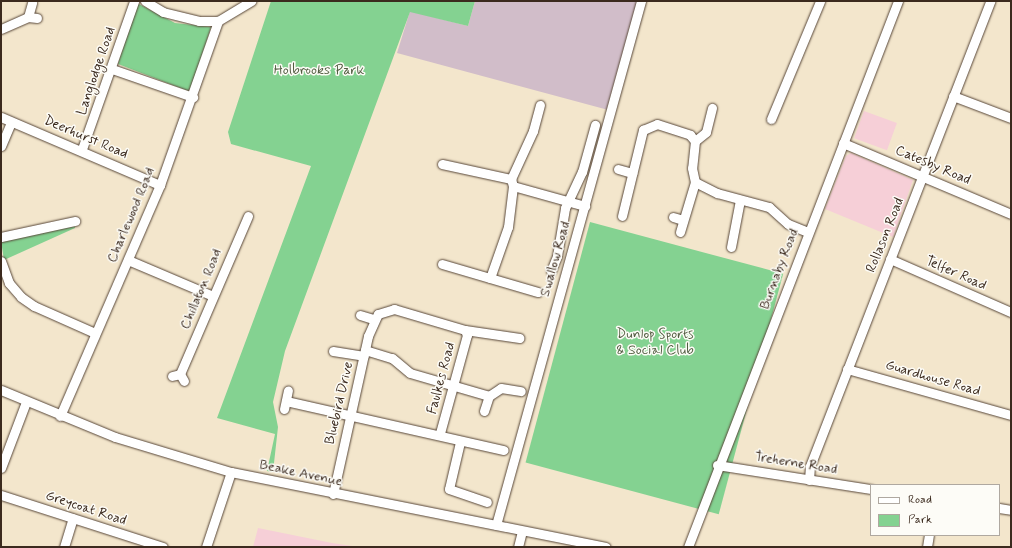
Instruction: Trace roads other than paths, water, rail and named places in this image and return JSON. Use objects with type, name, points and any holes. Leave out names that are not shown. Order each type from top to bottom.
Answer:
[{"type":"street","name":"Langlodge Road","points":[[82,149],[112,69],[134,1]]},
{"type":"street","points":[[145,1],[182,18],[218,21],[251,1]]},
{"type":"street","name":"Swallow Road","points":[[496,525],[641,1]]},
{"type":"street","points":[[771,119],[820,1]]},
{"type":"street","name":"Burnaby Road","points":[[688,547],[717,465],[898,1]]},
{"type":"street","name":"Rollason Road","points":[[809,480],[810,466],[924,175],[990,1]]},
{"type":"street","points":[[1,29],[32,18],[32,3]]},
{"type":"street","name":"Charlewood Road","points":[[60,416],[160,185],[193,97],[218,21]]},
{"type":"street","points":[[112,69],[193,97]]},
{"type":"street","points":[[953,96],[1011,118]]},
{"type":"street","points":[[490,278],[508,227],[512,182],[533,131],[540,105]]},
{"type":"street","points":[[680,232],[695,182],[692,168],[696,141],[706,132],[712,108]]},
{"type":"street","name":"Deerhurst Road","points":[[1,117],[82,149],[160,185]]},
{"type":"street","points":[[1,146],[11,122]]},
{"type":"street","points":[[622,216],[643,130],[648,125],[690,134],[696,141]]},
{"type":"street","points":[[551,271],[558,256],[568,201],[582,172],[595,126]]},
{"type":"street","name":"Catesby Road","points":[[843,143],[924,175],[1011,214]]},
{"type":"street","points":[[442,164],[512,182],[585,206]]},
{"type":"street","points":[[618,169],[632,173]]},
{"type":"street","points":[[695,182],[740,200],[769,207],[788,224],[808,232]]},
{"type":"street","points":[[731,247],[740,200]]},
{"type":"street","name":"Chillaton Road","points":[[179,377],[248,216]]},
{"type":"street","points":[[673,217],[683,220]]},
{"type":"street","points":[[1,237],[75,221]]},
{"type":"street","name":"Telfer Road","points":[[890,259],[1011,312]]},
{"type":"street","points":[[128,260],[213,296]]},
{"type":"street","points":[[1,262],[9,283],[21,297],[34,306],[95,333]]},
{"type":"street","points":[[442,264],[538,292]]},
{"type":"street","points":[[360,315],[374,319],[394,309],[465,330],[519,338]]},
{"type":"street","name":"Bluebird Drive","points":[[333,494],[364,353],[374,319]]},
{"type":"street","name":"Faulkes Road","points":[[440,433],[454,384],[465,330]]},
{"type":"street","points":[[333,350],[392,358],[410,373],[454,384],[489,396]]},
{"type":"street","name":"Guardhouse Road","points":[[848,368],[1011,415]]},
{"type":"street","points":[[484,411],[489,396],[505,387],[521,391]]},
{"type":"street","name":"Beake Avenue","points":[[1,390],[60,416],[146,448],[231,472],[333,494],[606,547]]},
{"type":"street","points":[[288,390],[285,405],[350,415],[440,433],[460,442],[504,450]]},
{"type":"street","points":[[1,468],[26,402]]},
{"type":"street","points":[[460,442],[449,489],[487,502]]},
{"type":"street","name":"Treherne Road","points":[[717,465],[870,489]]},
{"type":"street","points":[[206,547],[231,472]]},
{"type":"street","name":"Greycoat Road","points":[[1,495],[163,547]]},
{"type":"street","points":[[1000,508],[1011,510]]},
{"type":"street","points":[[64,547],[73,518]]},
{"type":"street","points":[[518,547],[522,531]]},
{"type":"street","points":[[927,547],[929,536]]},
{"type":"park label","name":"Holbrooks Park","points":[[319,70]]},
{"type":"park label","name":"Dunlop Sports & Social Club","points":[[655,342]]}]
